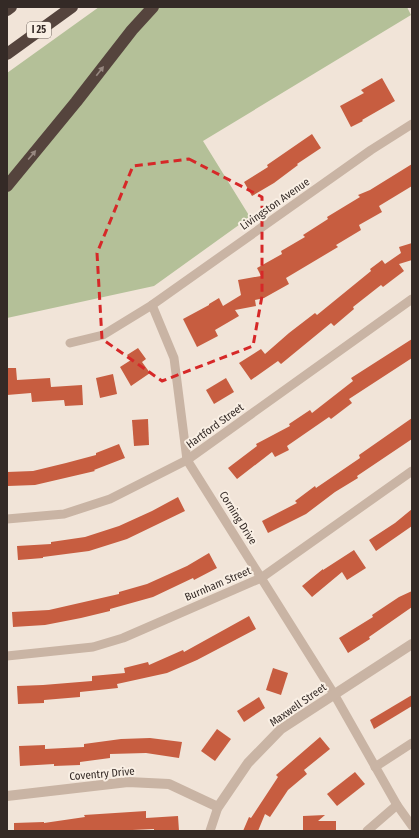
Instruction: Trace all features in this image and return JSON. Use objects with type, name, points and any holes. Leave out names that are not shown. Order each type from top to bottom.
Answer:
[{"type":"highway","points":[[7,10],[11,7]]},
{"type":"highway","name":"I 25","points":[[7,54],[72,7]]},
{"type":"highway","points":[[7,186],[76,102],[132,30],[153,7]]},
{"type":"street","name":"Livingston Avenue","points":[[152,305],[371,150],[412,124]]},
{"type":"street","name":"Hartford Street","points":[[7,519],[64,514],[110,499],[187,460],[412,299]]},
{"type":"street","points":[[70,343],[103,335],[152,305]]},
{"type":"street","name":"Corning Drive","points":[[152,305],[174,358],[187,460],[334,694],[397,805],[412,826]]},
{"type":"street","name":"Burnham Street","points":[[7,656],[93,647],[123,638],[261,578],[412,471]]},
{"type":"street","name":"Maxwell Street","points":[[210,831],[218,807],[248,763],[281,729],[412,644]]},
{"type":"street","points":[[375,767],[412,743]]},
{"type":"street","name":"Coventry Drive","points":[[7,796],[128,782],[169,784],[218,807]]},
{"type":"street","points":[[367,831],[397,805]]},
{"type":"highlighted area","points":[[189,159],[262,197],[262,296],[253,346],[162,381],[102,339],[97,253],[133,166]]},
{"type":"green space","points":[[99,7],[407,7],[411,15],[203,141],[250,217],[154,286],[7,318],[7,73]]},
{"type":"building","points":[[382,78],[395,101],[351,127],[340,106],[364,93],[361,90]]},
{"type":"building","points":[[312,134],[321,148],[297,164],[298,165],[274,183],[252,196],[244,182],[268,167],[267,165]]},
{"type":"building","points":[[412,164],[412,186],[379,206],[382,212],[359,225],[361,230],[336,245],[338,247],[286,278],[289,284],[264,298],[255,300],[256,306],[235,310],[239,316],[215,330],[218,336],[197,347],[183,319],[219,298],[223,306],[241,295],[238,280],[261,276],[257,268],[282,254],[281,251],[305,237],[303,235],[328,219],[327,217],[360,197],[358,195],[370,190]]},
{"type":"building","points":[[412,243],[412,260],[399,264],[404,271],[383,287],[381,285],[353,307],[354,309],[334,326],[331,323],[281,364],[278,361],[251,380],[239,363],[261,349],[265,354],[315,313],[317,315],[371,271],[370,269],[382,260],[385,264],[401,253],[399,247]]},
{"type":"building","points":[[412,339],[412,358],[349,399],[352,403],[331,419],[329,417],[287,446],[289,450],[275,457],[272,452],[237,479],[228,468],[257,446],[256,444],[290,426],[289,424],[310,410],[312,413],[353,381],[351,378]]},
{"type":"building","points":[[138,348],[146,359],[142,362],[150,373],[131,386],[120,367],[131,360],[127,355]]},
{"type":"building","points":[[7,368],[16,368],[17,380],[50,378],[51,387],[82,385],[83,405],[65,406],[64,400],[32,402],[31,393],[7,395]]},
{"type":"building","points":[[113,374],[117,394],[100,398],[96,378]]},
{"type":"building","points":[[226,378],[234,392],[214,404],[206,390]]},
{"type":"building","points":[[412,418],[412,439],[357,476],[358,478],[335,492],[306,514],[268,533],[262,521],[297,503],[295,501],[315,486],[316,488],[360,458],[359,455]]},
{"type":"building","points":[[148,419],[149,445],[134,446],[132,420]]},
{"type":"building","points":[[119,444],[125,458],[94,470],[95,471],[35,485],[8,486],[7,472],[33,471],[66,463],[96,455],[96,453]]},
{"type":"building","points":[[178,497],[185,511],[127,539],[89,551],[18,560],[17,546],[51,544],[51,542],[85,537],[119,526]]},
{"type":"building","points":[[412,509],[412,526],[376,551],[369,540],[395,523]]},
{"type":"building","points":[[354,550],[366,568],[347,580],[342,572],[312,597],[302,586],[323,569]]},
{"type":"building","points":[[209,553],[217,568],[194,580],[193,578],[153,597],[110,609],[110,611],[81,618],[45,625],[13,627],[12,612],[49,610],[119,594],[119,592],[147,584],[187,566]]},
{"type":"building","points":[[412,591],[412,607],[369,637],[370,639],[348,653],[339,638],[373,617],[372,615],[399,597]]},
{"type":"building","points":[[249,616],[256,629],[197,660],[167,673],[117,684],[118,688],[80,692],[80,697],[44,700],[44,703],[18,704],[17,686],[92,681],[92,676],[125,673],[124,668],[148,662],[149,665],[183,650],[184,652]]},
{"type":"building","points":[[273,668],[288,673],[281,695],[266,690]]},
{"type":"building","points":[[412,695],[412,706],[374,729],[370,720]]},
{"type":"building","points":[[259,697],[265,708],[244,722],[237,711]]},
{"type":"building","points":[[217,729],[231,739],[215,761],[201,751]]},
{"type":"building","points":[[320,737],[330,749],[304,770],[307,774],[288,790],[270,817],[265,814],[258,831],[243,831],[249,817],[251,818],[278,777],[276,775]]},
{"type":"building","points":[[150,738],[182,742],[179,758],[146,753],[110,754],[110,758],[80,762],[80,765],[54,766],[54,764],[20,766],[19,746],[45,745],[45,749],[84,747],[84,744],[121,739]]},
{"type":"building","points":[[355,772],[365,784],[337,806],[327,794]]},
{"type":"building","points":[[146,811],[146,818],[178,816],[179,831],[154,831],[154,829],[111,831],[14,831],[14,823],[44,823],[85,817],[84,815]]},
{"type":"building","points":[[325,815],[318,821],[336,821],[336,831],[303,831],[303,816]]}]
